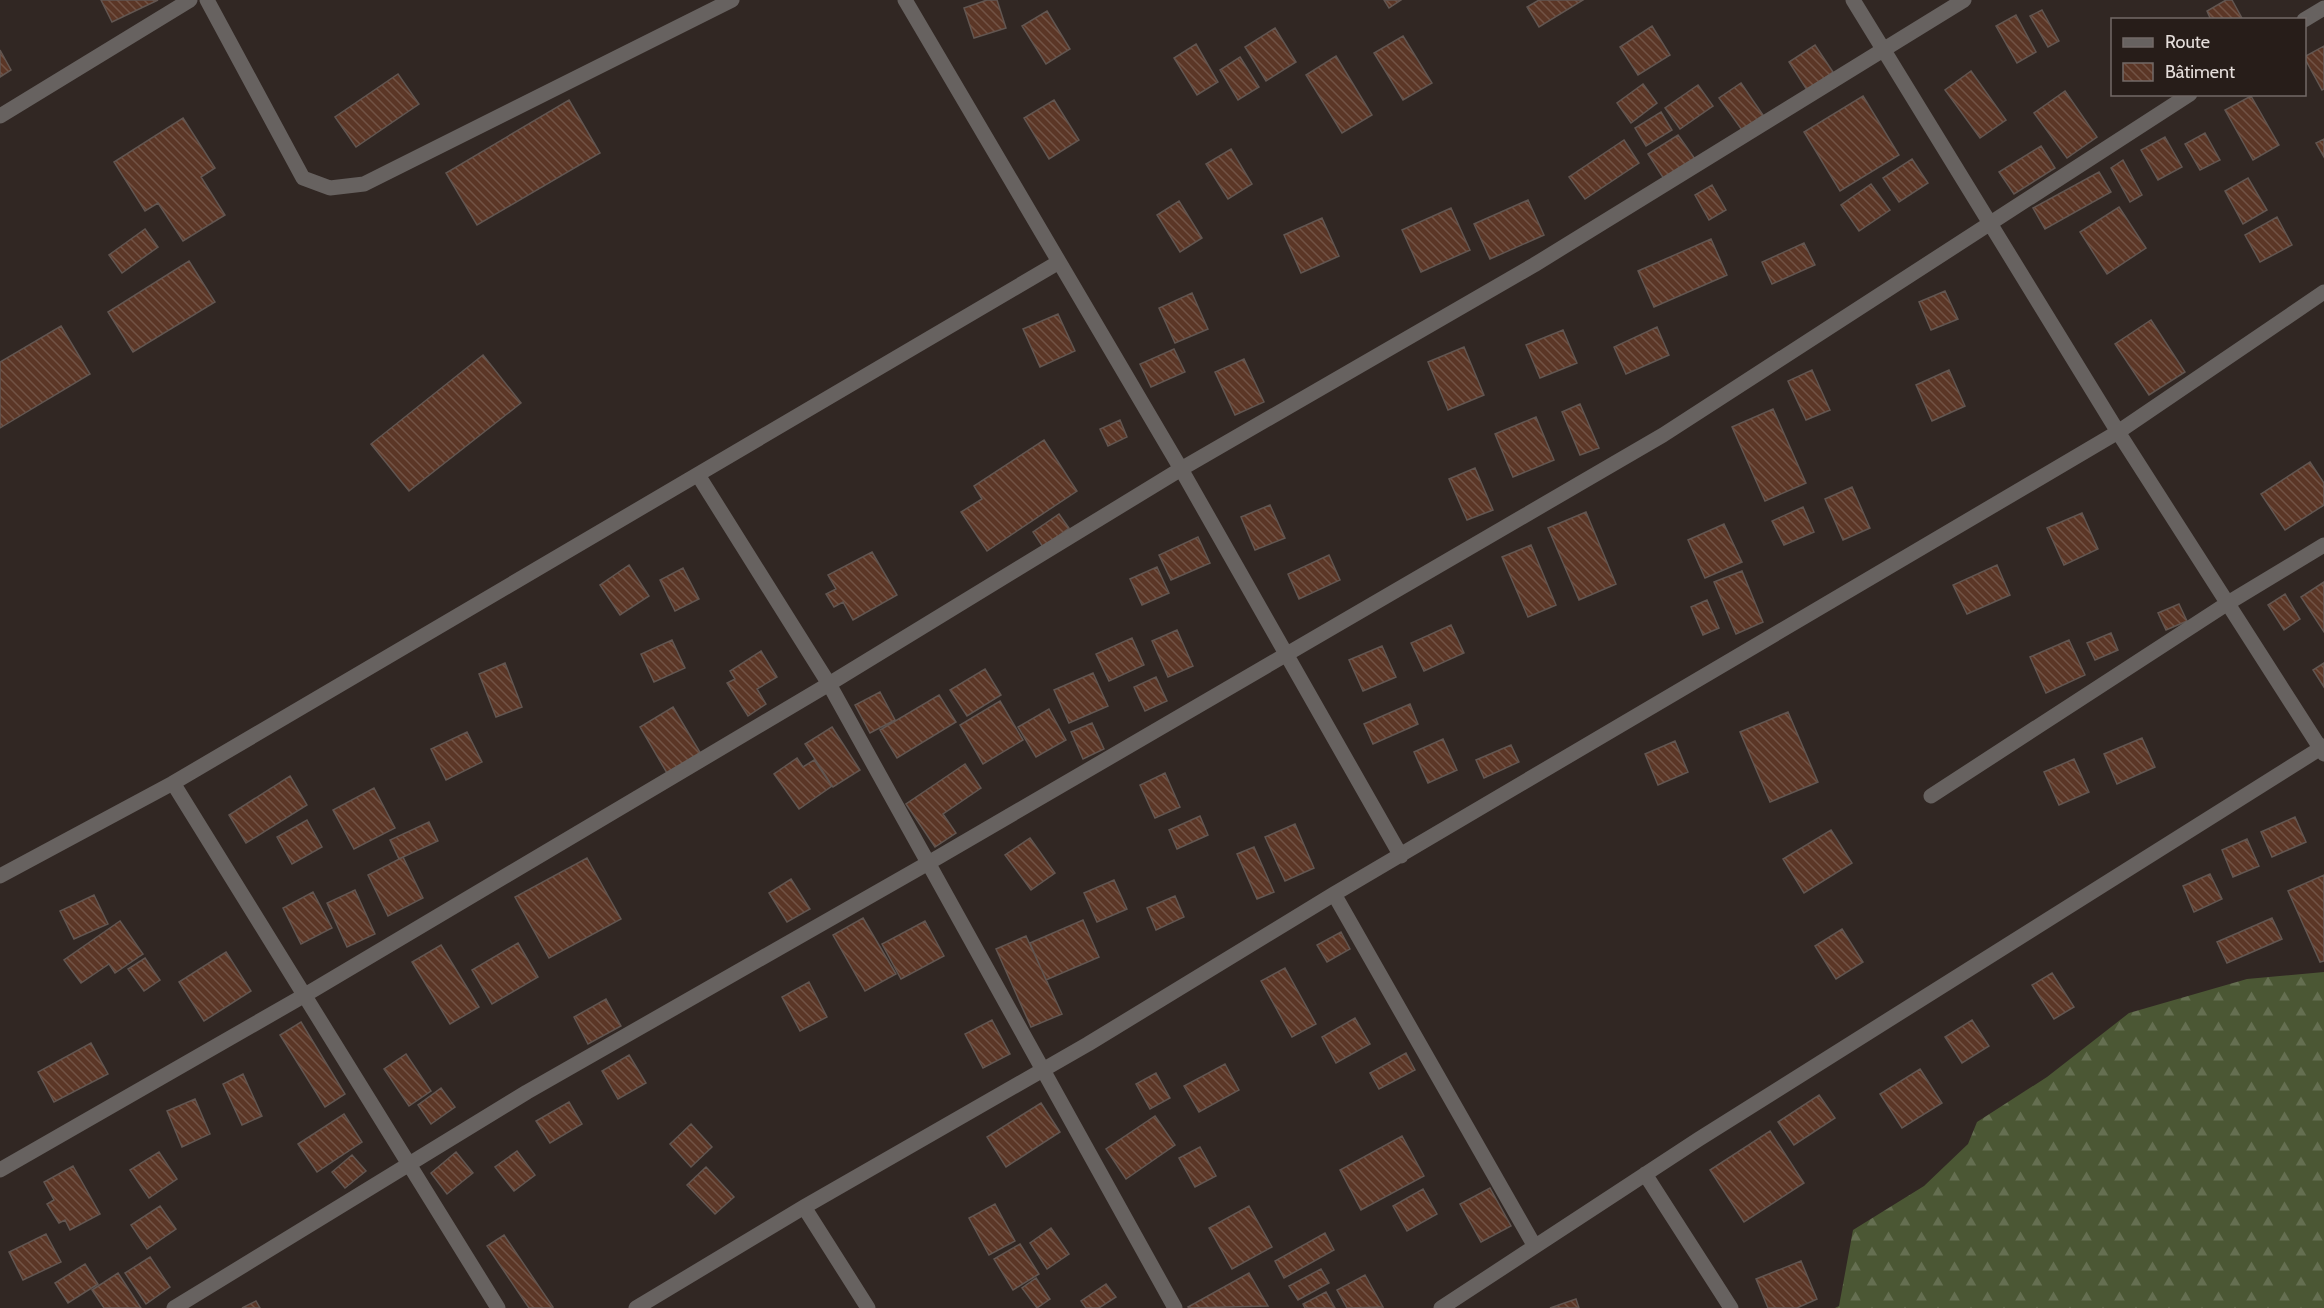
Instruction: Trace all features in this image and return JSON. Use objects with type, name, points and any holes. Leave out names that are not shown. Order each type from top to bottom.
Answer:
[{"type":"street","points":[[0,116],[190,0]]},
{"type":"street","points":[[207,0],[303,178],[330,188],[364,184],[732,0]]},
{"type":"street","points":[[905,0],[1181,469],[1401,856]]},
{"type":"street","points":[[1441,1308],[1645,1174],[2323,749],[2118,432],[1881,50],[1853,0]]},
{"type":"street","points":[[0,1170],[305,995],[829,684],[1181,469],[1534,265],[1964,0]]},
{"type":"street","points":[[2306,19],[2324,8]]},
{"type":"street","points":[[174,1308],[538,1086],[930,862],[1663,435],[2187,96]]},
{"type":"street","points":[[0,876],[173,783],[1059,262]]},
{"type":"street","points":[[636,1308],[804,1207],[1042,1071],[1334,894],[2118,432],[2324,291]]},
{"type":"street","points":[[699,475],[829,684],[930,862],[1042,1071],[1175,1308]]},
{"type":"street","points":[[1931,796],[2228,603],[2324,545]]},
{"type":"street","points":[[173,783],[498,1308]]},
{"type":"street","points":[[1334,894],[1534,1245]]},
{"type":"street","points":[[1645,1174],[1731,1308]]},
{"type":"street","points":[[804,1207],[868,1308]]},
{"type":"green space","points":[[2324,972],[2324,1308],[1835,1308],[1839,1306],[1853,1230],[1924,1186],[1968,1144],[1977,1122],[2047,1077],[2129,1013],[2247,979]]},
{"type":"building","points":[[101,0],[158,0],[112,22]]},
{"type":"building","points":[[987,0],[997,0],[1006,28],[974,38],[964,8]]},
{"type":"building","points":[[1384,0],[1401,0],[1389,8]]},
{"type":"building","points":[[1539,0],[1583,0],[1539,27],[1527,7]]},
{"type":"building","points":[[2226,0],[2232,0],[2242,18],[2210,18],[2207,11]]},
{"type":"building","points":[[2042,10],[2059,41],[2048,47],[2030,16]]},
{"type":"building","points":[[1047,11],[1070,49],[1046,64],[1022,26]]},
{"type":"building","points":[[2016,15],[2036,52],[2017,63],[1996,26]]},
{"type":"building","points":[[1652,26],[1670,55],[1638,75],[1620,47]]},
{"type":"building","points":[[1275,28],[1296,62],[1266,81],[1245,47]]},
{"type":"building","points":[[1403,36],[1432,83],[1403,100],[1374,53]]},
{"type":"building","points":[[1196,44],[1218,82],[1197,95],[1174,58]]},
{"type":"building","points":[[1815,45],[1833,72],[1807,90],[1789,62]]},
{"type":"building","points":[[2324,46],[2324,89],[2322,90],[2306,61],[2306,56]]},
{"type":"building","points":[[0,50],[11,70],[0,77]]},
{"type":"building","points":[[1336,56],[1372,115],[1342,133],[1306,75]]},
{"type":"building","points":[[1240,57],[1259,87],[1238,100],[1220,70]]},
{"type":"building","points":[[1971,71],[2006,120],[1980,138],[1945,90]]},
{"type":"building","points":[[398,74],[419,104],[356,147],[335,117]]},
{"type":"building","points":[[1741,83],[1763,115],[1742,130],[1719,98]]},
{"type":"building","points":[[1643,84],[1657,103],[1631,123],[1617,103]]},
{"type":"building","points":[[1698,85],[1713,106],[1680,129],[1665,108]]},
{"type":"building","points":[[2065,91],[2097,137],[2067,158],[2034,113]]},
{"type":"building","points":[[1863,96],[1899,155],[1840,191],[1804,132]]},
{"type":"building","points":[[2251,96],[2279,145],[2253,160],[2225,110]]},
{"type":"building","points":[[569,100],[600,153],[477,225],[446,173]]},
{"type":"building","points":[[1054,100],[1079,140],[1049,159],[1024,118]]},
{"type":"building","points":[[1661,112],[1672,130],[1646,146],[1635,128]]},
{"type":"building","points":[[183,118],[215,168],[201,177],[225,215],[183,241],[158,203],[145,211],[114,162]]},
{"type":"building","points":[[2205,133],[2220,160],[2200,170],[2185,144]]},
{"type":"building","points":[[1678,135],[1695,159],[1664,179],[1648,154]]},
{"type":"building","points":[[2165,137],[2182,167],[2158,180],[2141,150]]},
{"type":"building","points":[[2324,139],[2324,157],[2316,143]]},
{"type":"building","points":[[1624,140],[1639,163],[1585,199],[1569,177]]},
{"type":"building","points":[[2041,146],[2055,168],[2014,194],[1999,172]]},
{"type":"building","points":[[1231,149],[1252,184],[1228,199],[1206,164]]},
{"type":"building","points":[[1912,159],[1928,183],[1899,202],[1883,178]]},
{"type":"building","points":[[2123,160],[2142,195],[2130,202],[2111,168]]},
{"type":"building","points":[[2099,172],[2111,192],[2045,229],[2033,208]]},
{"type":"building","points":[[2248,178],[2267,210],[2243,224],[2225,191]]},
{"type":"building","points":[[1871,184],[1890,210],[1859,231],[1841,205]]},
{"type":"building","points":[[1712,185],[1726,210],[1709,220],[1695,195]]},
{"type":"building","points":[[1528,200],[1544,235],[1490,259],[1474,224]]},
{"type":"building","points":[[1179,201],[1202,238],[1180,252],[1157,215]]},
{"type":"building","points":[[2119,207],[2146,248],[2107,274],[2080,232]]},
{"type":"building","points":[[1451,208],[1470,250],[1421,272],[1402,230]]},
{"type":"building","points":[[2277,217],[2292,245],[2260,262],[2245,235]]},
{"type":"building","points":[[1322,218],[1339,256],[1301,273],[1284,235]]},
{"type":"building","points":[[145,229],[158,247],[122,273],[109,255]]},
{"type":"building","points":[[1711,239],[1727,275],[1654,307],[1638,271]]},
{"type":"building","points":[[1804,243],[1815,265],[1772,284],[1762,262]]},
{"type":"building","points":[[189,261],[215,302],[133,352],[108,312]]},
{"type":"building","points":[[1945,291],[1958,319],[1931,330],[1919,302]]},
{"type":"building","points":[[1192,293],[1208,329],[1175,343],[1159,308]]},
{"type":"building","points":[[1058,314],[1075,351],[1040,367],[1023,329]]},
{"type":"building","points":[[2151,320],[2185,372],[2149,395],[2115,344]]},
{"type":"building","points":[[61,326],[90,374],[0,428],[0,362]]},
{"type":"building","points":[[1657,327],[1669,355],[1626,374],[1614,347]]},
{"type":"building","points":[[1563,330],[1577,363],[1540,378],[1526,345]]},
{"type":"building","points":[[1464,347],[1484,395],[1448,410],[1428,362]]},
{"type":"building","points":[[1174,349],[1185,372],[1151,387],[1140,364]]},
{"type":"building","points":[[483,355],[521,403],[409,491],[371,444]]},
{"type":"building","points":[[1244,359],[1264,402],[1235,415],[1215,372]]},
{"type":"building","points":[[1812,370],[1830,410],[1806,420],[1788,381]]},
{"type":"building","points":[[1949,370],[1965,406],[1932,421],[1916,385]]},
{"type":"building","points":[[1580,404],[1599,448],[1580,455],[1562,412]]},
{"type":"building","points":[[1773,409],[1806,483],[1765,501],[1732,427]]},
{"type":"building","points":[[1536,417],[1554,460],[1513,477],[1495,434]]},
{"type":"building","points":[[1120,420],[1127,437],[1108,446],[1100,429]]},
{"type":"building","points":[[1044,440],[1077,491],[987,551],[961,512],[982,499],[974,486]]},
{"type":"building","points":[[2310,462],[2324,483],[2324,505],[2285,530],[2261,494]]},
{"type":"building","points":[[1475,468],[1493,510],[1467,520],[1449,479]]},
{"type":"building","points":[[1852,487],[1870,528],[1843,540],[1825,499]]},
{"type":"building","points":[[1270,505],[1285,538],[1255,550],[1241,517]]},
{"type":"building","points":[[1803,507],[1814,532],[1784,545],[1772,521]]},
{"type":"building","points":[[1586,512],[1616,584],[1579,600],[1548,528]]},
{"type":"building","points":[[2082,513],[2098,549],[2064,565],[2047,528]]},
{"type":"building","points":[[1059,514],[1069,528],[1043,547],[1033,532]]},
{"type":"building","points":[[1724,524],[1742,562],[1705,578],[1688,540]]},
{"type":"building","points":[[1198,537],[1210,563],[1171,580],[1159,555]]},
{"type":"building","points":[[1531,545],[1556,605],[1528,617],[1502,557]]},
{"type":"building","points":[[872,552],[897,595],[853,620],[843,602],[834,607],[826,594],[836,589],[828,575]]},
{"type":"building","points":[[1329,555],[1340,580],[1299,599],[1288,574]]},
{"type":"building","points":[[629,565],[649,596],[620,615],[600,585]]},
{"type":"building","points":[[1997,565],[2010,595],[1967,614],[1953,585]]},
{"type":"building","points":[[1157,567],[1169,593],[1142,605],[1130,579]]},
{"type":"building","points":[[683,568],[699,599],[675,611],[660,580]]},
{"type":"building","points":[[1742,571],[1763,622],[1736,634],[1714,582]]},
{"type":"building","points":[[2324,582],[2324,632],[2301,597]]},
{"type":"building","points":[[2285,594],[2300,619],[2284,630],[2268,605]]},
{"type":"building","points":[[1707,600],[1719,628],[1703,635],[1691,607]]},
{"type":"building","points":[[2179,604],[2187,621],[2166,630],[2158,613]]},
{"type":"building","points":[[1451,625],[1464,653],[1424,671],[1411,643]]},
{"type":"building","points":[[1177,630],[1193,666],[1168,677],[1152,641]]},
{"type":"building","points":[[2111,633],[2118,650],[2095,660],[2087,643]]},
{"type":"building","points":[[1132,638],[1144,665],[1109,681],[1096,654]]},
{"type":"building","points":[[672,640],[685,668],[654,682],[641,654]]},
{"type":"building","points":[[2069,640],[2085,675],[2046,693],[2030,657]]},
{"type":"building","points":[[1382,646],[1396,677],[1363,691],[1349,660]]},
{"type":"building","points":[[761,651],[777,677],[757,689],[766,704],[748,716],[727,683],[735,679],[730,671]]},
{"type":"building","points":[[505,663],[522,707],[496,717],[479,674]]},
{"type":"building","points":[[2324,663],[2324,687],[2313,670]]},
{"type":"building","points":[[985,669],[1001,695],[967,716],[950,690]]},
{"type":"building","points":[[1093,673],[1108,706],[1069,723],[1054,690]]},
{"type":"building","points":[[1156,677],[1167,701],[1145,711],[1134,687]]},
{"type":"building","points":[[880,692],[895,720],[870,733],[855,705]]},
{"type":"building","points":[[939,695],[956,722],[897,758],[880,730]]},
{"type":"building","points":[[1000,701],[1023,740],[983,764],[960,725]]},
{"type":"building","points":[[1410,704],[1418,724],[1373,744],[1364,724]]},
{"type":"building","points":[[673,707],[701,754],[667,773],[640,727]]},
{"type":"building","points":[[1049,709],[1066,740],[1036,757],[1018,727]]},
{"type":"building","points":[[1788,712],[1818,782],[1770,802],[1740,732]]},
{"type":"building","points":[[1092,723],[1104,749],[1083,759],[1071,732]]},
{"type":"building","points":[[832,727],[860,770],[833,787],[805,744]]},
{"type":"building","points":[[467,732],[482,762],[446,780],[431,749]]},
{"type":"building","points":[[2142,738],[2155,767],[2117,784],[2104,754]]},
{"type":"building","points":[[1443,739],[1457,770],[1428,783],[1414,752]]},
{"type":"building","points":[[1675,741],[1688,772],[1658,785],[1645,754]]},
{"type":"building","points":[[1511,745],[1519,762],[1484,778],[1476,760]]},
{"type":"building","points":[[797,758],[803,767],[814,760],[832,786],[799,809],[774,774]]},
{"type":"building","points":[[2074,759],[2089,792],[2059,805],[2044,772]]},
{"type":"building","points":[[965,764],[981,788],[943,814],[956,833],[935,847],[906,804]]},
{"type":"building","points":[[1165,773],[1180,807],[1155,818],[1140,785]]},
{"type":"building","points":[[290,776],[307,805],[246,843],[229,815]]},
{"type":"building","points":[[374,788],[395,828],[354,849],[333,810]]},
{"type":"building","points":[[1200,816],[1208,835],[1177,849],[1169,830]]},
{"type":"building","points":[[2295,817],[2306,842],[2272,857],[2261,832]]},
{"type":"building","points":[[307,820],[322,847],[292,864],[277,837]]},
{"type":"building","points":[[429,822],[438,841],[399,859],[390,840]]},
{"type":"building","points":[[1295,824],[1314,868],[1285,881],[1265,837]]},
{"type":"building","points":[[1831,830],[1852,863],[1804,893],[1783,859]]},
{"type":"building","points":[[1030,838],[1055,873],[1031,890],[1005,855]]},
{"type":"building","points":[[2247,839],[2259,866],[2233,877],[2222,850]]},
{"type":"building","points":[[1254,847],[1274,892],[1257,899],[1237,854]]},
{"type":"building","points":[[403,857],[423,898],[388,916],[368,875]]},
{"type":"building","points":[[587,858],[621,919],[549,958],[515,897]]},
{"type":"building","points":[[2210,874],[2222,899],[2194,912],[2183,886]]},
{"type":"building","points":[[2324,875],[2324,961],[2320,962],[2288,891]]},
{"type":"building","points":[[791,879],[810,909],[787,922],[769,893]]},
{"type":"building","points":[[1114,880],[1127,909],[1097,922],[1084,893]]},
{"type":"building","points":[[355,890],[375,934],[347,947],[327,903]]},
{"type":"building","points":[[313,892],[332,928],[301,944],[283,908]]},
{"type":"building","points":[[94,895],[108,924],[74,939],[60,911]]},
{"type":"building","points":[[1175,896],[1184,917],[1156,930],[1147,908]]},
{"type":"building","points":[[863,918],[896,974],[865,991],[833,935]]},
{"type":"building","points":[[2272,918],[2282,939],[2227,963],[2217,942]]},
{"type":"building","points":[[1083,920],[1099,957],[1046,980],[1030,943]]},
{"type":"building","points":[[120,921],[143,954],[115,973],[109,964],[81,983],[64,960]]},
{"type":"building","points":[[925,921],[944,956],[901,979],[882,944]]},
{"type":"building","points":[[1842,929],[1863,962],[1836,979],[1815,946]]},
{"type":"building","points":[[1341,932],[1350,949],[1327,962],[1317,945]]},
{"type":"building","points":[[1026,936],[1062,1014],[1031,1027],[996,949]]},
{"type":"building","points":[[518,943],[538,977],[492,1004],[472,970]]},
{"type":"building","points":[[441,945],[479,1007],[450,1024],[412,962]]},
{"type":"building","points":[[226,952],[251,991],[204,1021],[179,982]]},
{"type":"building","points":[[145,958],[160,980],[144,991],[128,969]]},
{"type":"building","points":[[1285,968],[1316,1024],[1292,1037],[1261,981]]},
{"type":"building","points":[[2052,973],[2074,1007],[2054,1019],[2032,985]]},
{"type":"building","points":[[809,982],[827,1017],[800,1031],[782,997]]},
{"type":"building","points":[[606,999],[621,1026],[588,1044],[574,1017]]},
{"type":"building","points":[[1355,1018],[1370,1044],[1336,1063],[1322,1037]]},
{"type":"building","points":[[992,1020],[1010,1054],[983,1068],[965,1034]]},
{"type":"building","points":[[1972,1020],[1989,1046],[1962,1063],[1945,1037]]},
{"type":"building","points":[[301,1022],[345,1094],[325,1107],[280,1035]]},
{"type":"building","points":[[91,1043],[108,1074],[54,1102],[38,1072]]},
{"type":"building","points":[[1406,1053],[1415,1070],[1379,1089],[1370,1073]]},
{"type":"building","points":[[406,1054],[431,1091],[409,1106],[384,1069]]},
{"type":"building","points":[[629,1055],[646,1083],[618,1099],[602,1071]]},
{"type":"building","points":[[1225,1064],[1239,1090],[1199,1112],[1184,1086]]},
{"type":"building","points":[[1920,1069],[1942,1103],[1902,1128],[1880,1094]]},
{"type":"building","points":[[1156,1073],[1170,1098],[1150,1109],[1136,1084]]},
{"type":"building","points":[[243,1074],[262,1116],[242,1125],[223,1084]]},
{"type":"building","points":[[441,1088],[455,1107],[431,1124],[418,1105]]},
{"type":"building","points":[[1819,1095],[1835,1118],[1794,1145],[1778,1122]]},
{"type":"building","points":[[195,1099],[210,1134],[182,1147],[167,1111]]},
{"type":"building","points":[[569,1102],[582,1124],[550,1143],[536,1121]]},
{"type":"building","points":[[1041,1103],[1060,1132],[1006,1167],[987,1137]]},
{"type":"building","points":[[344,1114],[362,1142],[317,1172],[298,1144]]},
{"type":"building","points":[[1155,1116],[1175,1145],[1126,1179],[1106,1149]]},
{"type":"building","points":[[691,1124],[712,1147],[691,1167],[670,1144]]},
{"type":"building","points":[[1770,1131],[1804,1183],[1744,1222],[1710,1170]]},
{"type":"building","points":[[1402,1136],[1424,1176],[1361,1210],[1340,1170]]},
{"type":"building","points":[[1200,1147],[1216,1176],[1195,1187],[1179,1158]]},
{"type":"building","points":[[517,1151],[535,1175],[514,1191],[495,1167]]},
{"type":"building","points":[[159,1152],[177,1179],[149,1198],[130,1170]]},
{"type":"building","points":[[456,1152],[473,1173],[447,1194],[431,1173]]},
{"type":"building","points":[[352,1155],[366,1171],[345,1188],[332,1172]]},
{"type":"building","points":[[73,1166],[100,1214],[70,1230],[65,1220],[59,1223],[47,1204],[54,1200],[44,1182]]},
{"type":"building","points":[[706,1167],[734,1197],[715,1214],[687,1185]]},
{"type":"building","points":[[1490,1188],[1511,1226],[1481,1242],[1460,1204]]},
{"type":"building","points":[[1423,1189],[1437,1214],[1407,1231],[1393,1206]]},
{"type":"building","points":[[995,1204],[1015,1241],[989,1255],[969,1218]]},
{"type":"building","points":[[160,1206],[176,1229],[147,1249],[131,1225]]},
{"type":"building","points":[[1249,1206],[1272,1247],[1232,1269],[1209,1228]]},
{"type":"building","points":[[1051,1228],[1069,1254],[1047,1269],[1030,1243]]},
{"type":"building","points":[[1325,1233],[1334,1250],[1284,1278],[1275,1261]]},
{"type":"building","points":[[46,1234],[61,1262],[23,1280],[9,1252]]},
{"type":"building","points":[[504,1235],[553,1307],[529,1308],[487,1246]]},
{"type":"building","points":[[1020,1244],[1039,1274],[1013,1290],[994,1259]]},
{"type":"building","points":[[150,1257],[170,1287],[146,1304],[125,1273]]},
{"type":"building","points":[[1801,1261],[1817,1299],[1797,1308],[1768,1308],[1756,1279]]},
{"type":"building","points":[[85,1264],[98,1284],[68,1303],[55,1283]]},
{"type":"building","points":[[1321,1269],[1329,1283],[1298,1300],[1289,1286]]},
{"type":"building","points":[[118,1273],[141,1308],[104,1308],[92,1290]]},
{"type":"building","points":[[1249,1273],[1268,1306],[1188,1307]]},
{"type":"building","points":[[1365,1275],[1383,1307],[1347,1308],[1337,1290]]},
{"type":"building","points":[[1036,1278],[1050,1299],[1037,1308],[1022,1288]]},
{"type":"building","points":[[1106,1284],[1116,1297],[1099,1308],[1086,1308],[1081,1301]]},
{"type":"building","points":[[1326,1292],[1335,1308],[1305,1308],[1303,1304]]},
{"type":"building","points":[[1576,1299],[1579,1308],[1550,1308]]},
{"type":"building","points":[[256,1301],[260,1308],[242,1308]]}]
